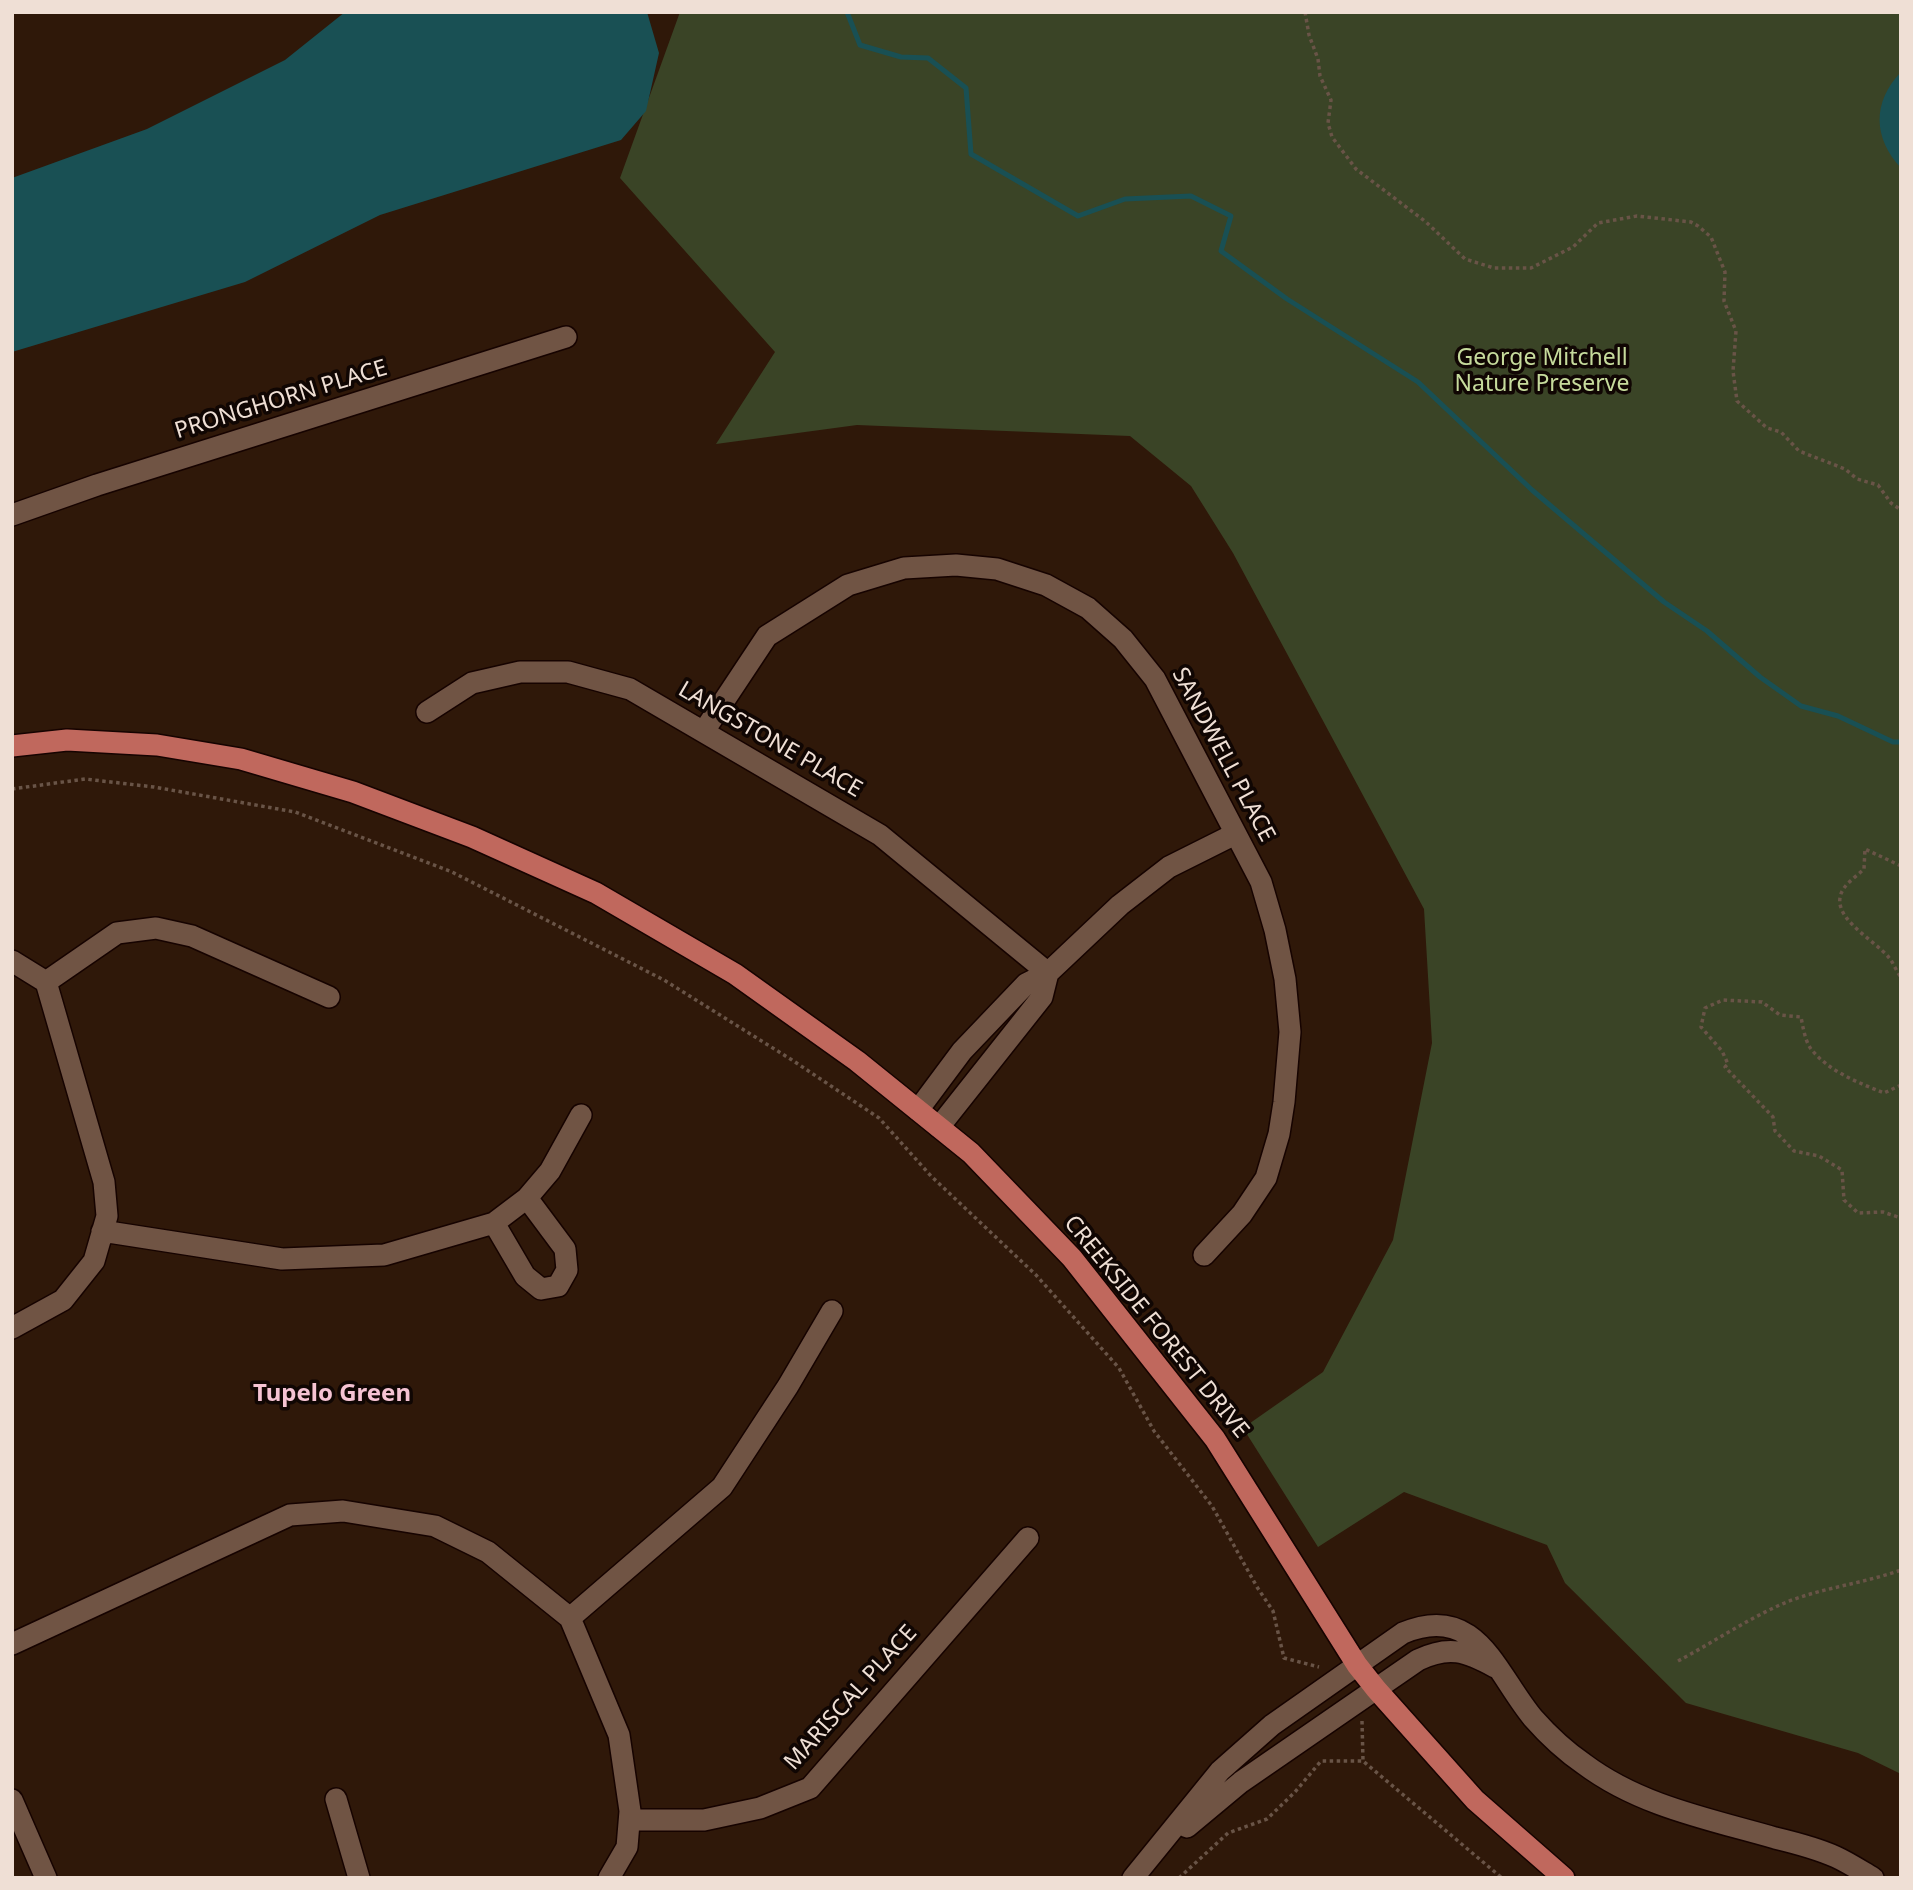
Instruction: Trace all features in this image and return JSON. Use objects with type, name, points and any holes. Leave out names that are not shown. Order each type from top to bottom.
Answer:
[{"type":"main road","name":"CREEKSIDE FOREST DRIVE","points":[[12,746],[67,740],[157,745],[241,759],[353,792],[472,837],[596,893],[735,975],[857,1061],[971,1153],[1072,1258],[1215,1438],[1357,1665],[1376,1689],[1475,1800],[1564,1878]]},
{"type":"street","name":"PRONGHORN PLACE","points":[[12,515],[96,485],[566,337]]},
{"type":"street","name":"SANDWELL PLACE","points":[[704,731],[767,636],[848,585],[904,568],[956,565],[997,569],[1046,585],[1088,608],[1123,639],[1155,679],[1261,882],[1285,979],[1290,1031],[1284,1102],[1279,1133],[1266,1178],[1242,1214],[1204,1255]]},
{"type":"street","name":"LANGSTONE PLACE","points":[[427,712],[472,683],[520,672],[568,673],[630,689],[880,835],[1048,974]]},
{"type":"street","points":[[918,1110],[962,1051],[1026,984],[1048,974],[1120,905],[1169,867],[1235,834]]},
{"type":"street","points":[[46,982],[117,933],[156,928],[192,936],[329,997]]},
{"type":"street","points":[[12,961],[46,982],[104,1182],[107,1216],[94,1261],[63,1300],[12,1328]]},
{"type":"street","points":[[939,1127],[1042,997],[1048,974]]},
{"type":"street","points":[[102,1231],[282,1259],[384,1255],[494,1223],[527,1198],[550,1171],[582,1115]]},
{"type":"street","points":[[494,1223],[525,1276],[541,1289],[558,1286],[567,1270],[565,1249],[527,1198]]},
{"type":"street","points":[[570,1618],[722,1487],[788,1386],[832,1311]]},
{"type":"street","points":[[12,1644],[290,1515],[343,1511],[435,1526],[488,1552],[570,1618],[619,1735],[630,1820],[628,1847],[609,1878]]},
{"type":"street","name":"MARISCAL PLACE","points":[[630,1820],[704,1820],[760,1808],[810,1788],[1028,1538]]},
{"type":"street","points":[[1133,1878],[1220,1772],[1272,1725],[1403,1633],[1421,1625],[1442,1625],[1460,1630],[1480,1642],[1533,1717],[1554,1740],[1611,1783],[1638,1797],[1667,1807],[1836,1857],[1873,1878]]},
{"type":"street","points":[[1148,1860],[1241,1782],[1432,1653],[1464,1652],[1496,1668]]},
{"type":"street","points":[[336,1799],[359,1878]]},
{"type":"street","points":[[12,1800],[47,1878]]},
{"type":"path","points":[[1305,12],[1320,76],[1331,100],[1328,123],[1332,137],[1356,169],[1426,222],[1465,259],[1494,268],[1531,268],[1573,247],[1598,223],[1637,216],[1691,222],[1698,226],[1713,240],[1725,272],[1724,301],[1736,331],[1733,371],[1737,401],[1767,428],[1782,432],[1799,451],[1841,467],[1857,479],[1881,487],[1888,500],[1901,510]]},
{"type":"path","points":[[12,789],[85,779],[153,787],[295,812],[464,879],[664,980],[814,1074],[879,1118],[931,1175],[1036,1275],[1119,1368],[1154,1431],[1212,1506],[1273,1611],[1284,1658],[1325,1669],[1335,1681]]},
{"type":"path","points":[[1901,866],[1865,849],[1864,869],[1844,888],[1839,901],[1843,915],[1849,923],[1856,926],[1891,960],[1901,977]]},
{"type":"path","points":[[1901,1085],[1884,1093],[1850,1080],[1825,1063],[1810,1048],[1801,1017],[1780,1016],[1762,1002],[1723,1000],[1705,1009],[1701,1027],[1722,1051],[1728,1064],[1725,1067],[1773,1117],[1774,1131],[1794,1151],[1819,1156],[1842,1170],[1844,1200],[1858,1213],[1883,1212],[1901,1218]]},
{"type":"path","points":[[1678,1661],[1781,1604],[1901,1570]]},
{"type":"path","points":[[1354,1704],[1362,1717],[1363,1761]]},
{"type":"path","points":[[1179,1878],[1228,1833],[1267,1819],[1321,1761],[1363,1761],[1502,1878]]},
{"type":"green space","name":"George Mitchell Nature Preserve","points":[[680,12],[1901,12],[1901,1774],[1858,1753],[1686,1703],[1565,1583],[1547,1545],[1404,1492],[1318,1547],[1243,1428],[1323,1372],[1393,1240],[1432,1043],[1424,909],[1233,553],[1191,486],[1130,436],[857,425],[716,444],[775,352],[620,178]]},
{"type":"water","points":[[345,12],[647,12],[659,53],[646,111],[621,140],[380,215],[245,282],[12,352],[12,178],[147,129],[285,60]]},
{"type":"water","points":[[1901,72],[1901,168],[1885,145],[1880,120],[1885,95]]},
{"type":"waterway","points":[[847,12],[860,45],[901,57],[928,58],[966,88],[971,154],[1078,216],[1125,199],[1191,196],[1231,216],[1221,251],[1287,299],[1418,382],[1532,490],[1664,602],[1707,631],[1760,677],[1801,706],[1838,716],[1893,742],[1901,742]]},
{"type":"district","name":"Tupelo Green","points":[[332,1394]]}]
